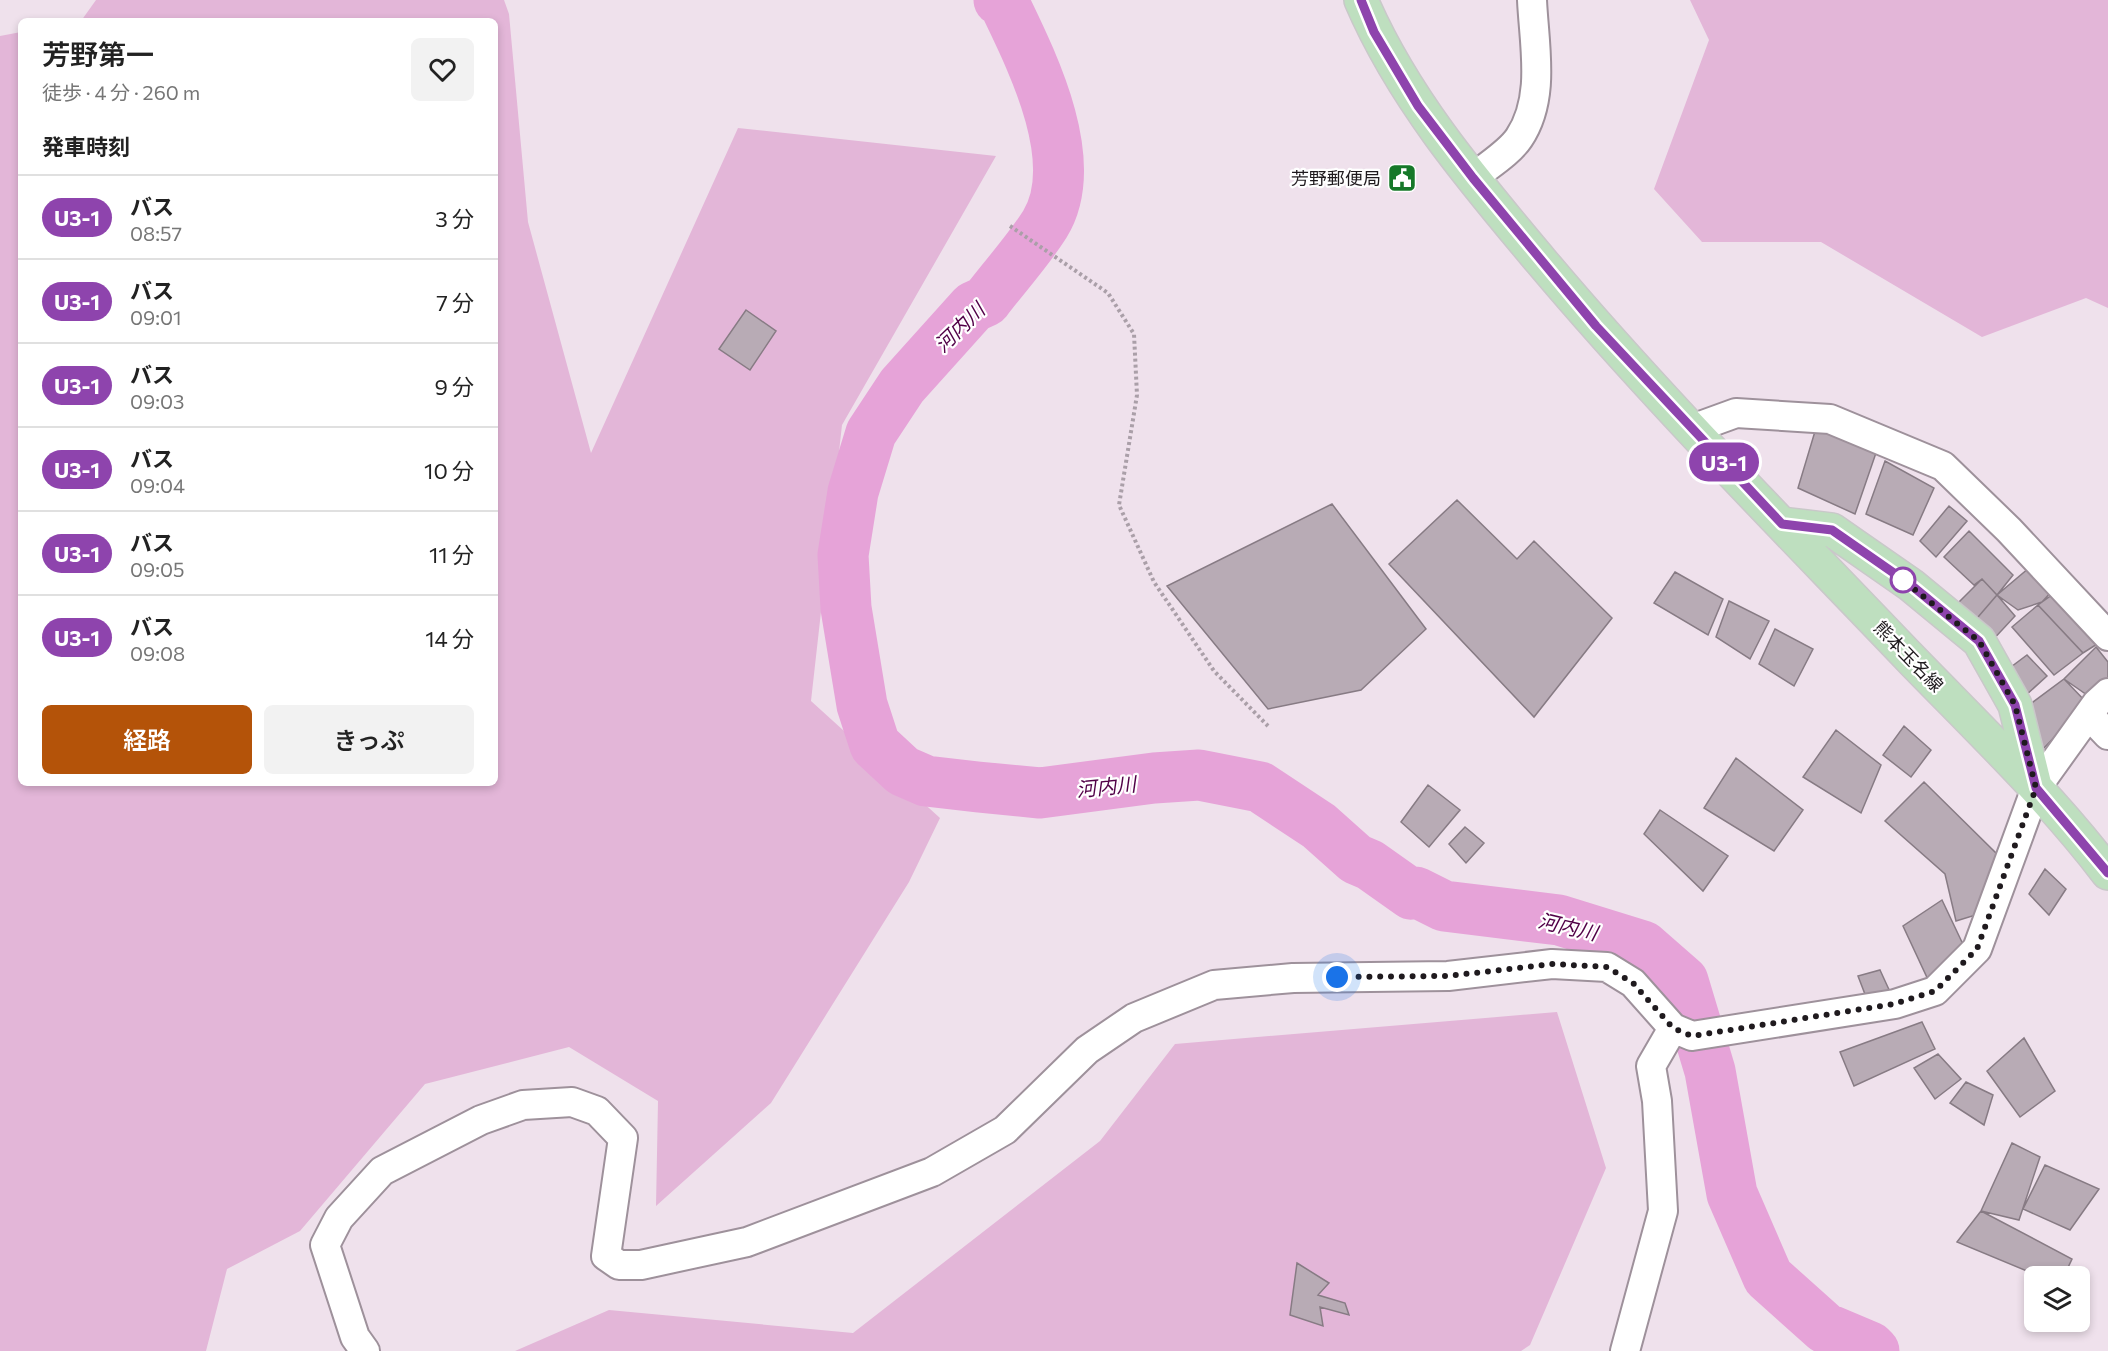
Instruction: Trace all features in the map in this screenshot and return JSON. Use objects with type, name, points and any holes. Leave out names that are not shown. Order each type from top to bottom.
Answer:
[{"type":"main road","name":"熊本玉名線","points":[[1361,0],[1374,32],[1418,106],[1473,178],[1596,326],[1782,524],[2036,788],[2108,873]]},
{"type":"main road","name":"熊本玉名線","points":[[1782,524],[1832,530],[1911,585],[1979,641],[2015,705],[2036,788]]},
{"type":"street","points":[[1473,178],[1518,139],[1535,103],[1536,71],[1532,0]]},
{"type":"street","points":[[1692,429],[1736,414],[1830,419],[1943,466],[2009,530],[2108,636]]},
{"type":"street","points":[[365,1351],[355,1337],[325,1245],[339,1218],[382,1171],[481,1120],[523,1105],[572,1102],[597,1111],[623,1138],[606,1256],[619,1265],[641,1264],[747,1242],[932,1172],[1005,1130],[1087,1050],[1134,1018],[1214,985],[1293,978],[1448,976],[1552,964],[1607,967],[1633,983],[1673,1028],[1692,1036],[1788,1023],[1894,1004],[1935,991],[1977,949],[2036,788],[2098,725],[2108,693]]},
{"type":"street","points":[[1625,1351],[1663,1211],[1657,1101],[1651,1066],[1673,1028]]},
{"type":"path","points":[[1010,226],[1108,293],[1134,334],[1137,395],[1119,505],[1154,582],[1214,671],[1268,726]]},
{"type":"shaded area","points":[[96,0],[504,0],[509,14],[528,222],[591,453],[738,128],[996,156],[842,425],[811,701],[940,818],[909,882],[771,1103],[656,1206],[658,1101],[569,1047],[425,1084],[300,1231],[227,1269],[206,1351],[0,1351],[0,36],[18,33],[18,786],[498,786],[498,18],[83,18]]},
{"type":"shaded area","points":[[1690,0],[2108,0],[2108,308],[2086,298],[1982,337],[1821,242],[1702,242],[1654,189],[1709,40]]},
{"type":"shaded area","points":[[1557,1012],[1606,1168],[1530,1345],[1521,1351],[515,1351],[609,1310],[853,1333],[1100,1141],[1175,1044]]},
{"type":"building","points":[[746,310],[776,331],[750,370],[719,349]]},
{"type":"building","points":[[1816,428],[1877,450],[1855,514],[1798,488]]},
{"type":"building","points":[[1885,461],[1934,488],[1913,535],[1866,514]]},
{"type":"building","points":[[1457,500],[1517,559],[1534,541],[1612,618],[1534,717],[1389,564]]},
{"type":"building","points":[[1332,504],[1426,629],[1361,690],[1268,709],[1167,586]]},
{"type":"building","points":[[1949,506],[1967,521],[1936,557],[1920,541]]},
{"type":"building","points":[[1969,531],[2013,575],[1997,595],[1982,579],[1974,585],[1944,557]]},
{"type":"building","points":[[2029,568],[2052,591],[2042,602],[2018,610],[1997,595]]},
{"type":"building","points":[[1675,572],[1723,599],[1708,635],[1654,603]]},
{"type":"building","points":[[1982,579],[1997,595],[1972,624],[1954,607]]},
{"type":"building","points":[[2056,592],[2102,641],[2083,653],[2038,605]]},
{"type":"building","points":[[1997,595],[2015,616],[1990,643],[1972,624]]},
{"type":"building","points":[[1729,601],[1769,621],[1750,659],[1716,637]]},
{"type":"building","points":[[2038,605],[2083,653],[2054,675],[2012,627]]},
{"type":"building","points":[[1775,629],[1813,649],[1794,686],[1759,664]]},
{"type":"building","points":[[2096,647],[2108,662],[2108,680],[2090,697],[2064,679]]},
{"type":"building","points":[[2027,655],[2047,676],[2025,696],[2011,667]]},
{"type":"building","points":[[2064,679],[2087,703],[2043,749],[2025,708]]},
{"type":"building","points":[[1904,726],[1931,750],[1911,777],[1883,755]]},
{"type":"building","points":[[1836,730],[1881,765],[1861,813],[1803,777]]},
{"type":"building","points":[[1736,758],[1803,810],[1774,851],[1704,808]]},
{"type":"building","points":[[1924,782],[2000,857],[1979,914],[1956,921],[1945,874],[1885,821]]},
{"type":"building","points":[[1428,785],[1460,810],[1429,847],[1401,822]]},
{"type":"building","points":[[1660,810],[1728,856],[1703,891],[1644,834]]},
{"type":"building","points":[[1465,827],[1484,843],[1466,863],[1449,844]]},
{"type":"building","points":[[2045,869],[2066,889],[2049,915],[2029,894]]},
{"type":"building","points":[[1942,900],[1969,957],[1931,986],[1903,926]]},
{"type":"building","points":[[1880,970],[1891,994],[1868,1002],[1858,976]]},
{"type":"building","points":[[1922,1022],[1935,1049],[1854,1086],[1840,1052]]},
{"type":"building","points":[[2024,1038],[2055,1091],[2020,1117],[1987,1071]]},
{"type":"building","points":[[1938,1054],[1961,1079],[1935,1099],[1914,1068]]},
{"type":"building","points":[[1966,1082],[1993,1095],[1984,1125],[1950,1103]]},
{"type":"building","points":[[2012,1143],[2040,1157],[2019,1220],[1981,1211]]},
{"type":"building","points":[[2045,1165],[2099,1189],[2070,1230],[2023,1209]]},
{"type":"building","points":[[1981,1211],[2072,1259],[2069,1266],[2024,1266],[2024,1270],[1957,1242]]},
{"type":"building","points":[[1297,1263],[1329,1283],[1318,1295],[1345,1303],[1349,1315],[1320,1307],[1323,1326],[1290,1315]]},
{"type":"waterway","name":"河内川","points":[[999,0],[1004,3],[1028,53],[1049,112],[1056,142],[1059,171],[1055,199],[1045,224],[1024,254],[986,301],[973,307],[902,386],[871,433],[853,492],[843,555],[846,608],[862,705],[875,745],[903,771],[926,781],[978,787],[1040,793],[1154,778],[1199,775],[1260,787],[1319,826],[1356,859],[1370,865],[1411,894],[1416,892],[1444,906],[1559,920],[1643,946],[1683,981],[1710,1071],[1732,1194],[1768,1277],[1825,1328],[1870,1347],[1874,1351]]},
{"type":"bus line","name":"U3-1","points":[[1361,0],[1374,32],[1418,106],[1517,233],[1596,326],[1782,524],[1832,530],[1911,585],[1979,641],[2015,705],[2036,788],[2108,873]]},
{"type":"place","name":"芳野郵便局","points":[[1402,178]]},
{"type":"route","points":[[1337,977],[1448,976],[1552,964],[1607,967],[1633,983],[1673,1028],[1692,1036],[1788,1023],[1894,1004],[1935,991],[1977,949],[2036,788],[2015,705],[1979,641],[1903,580]]}]
